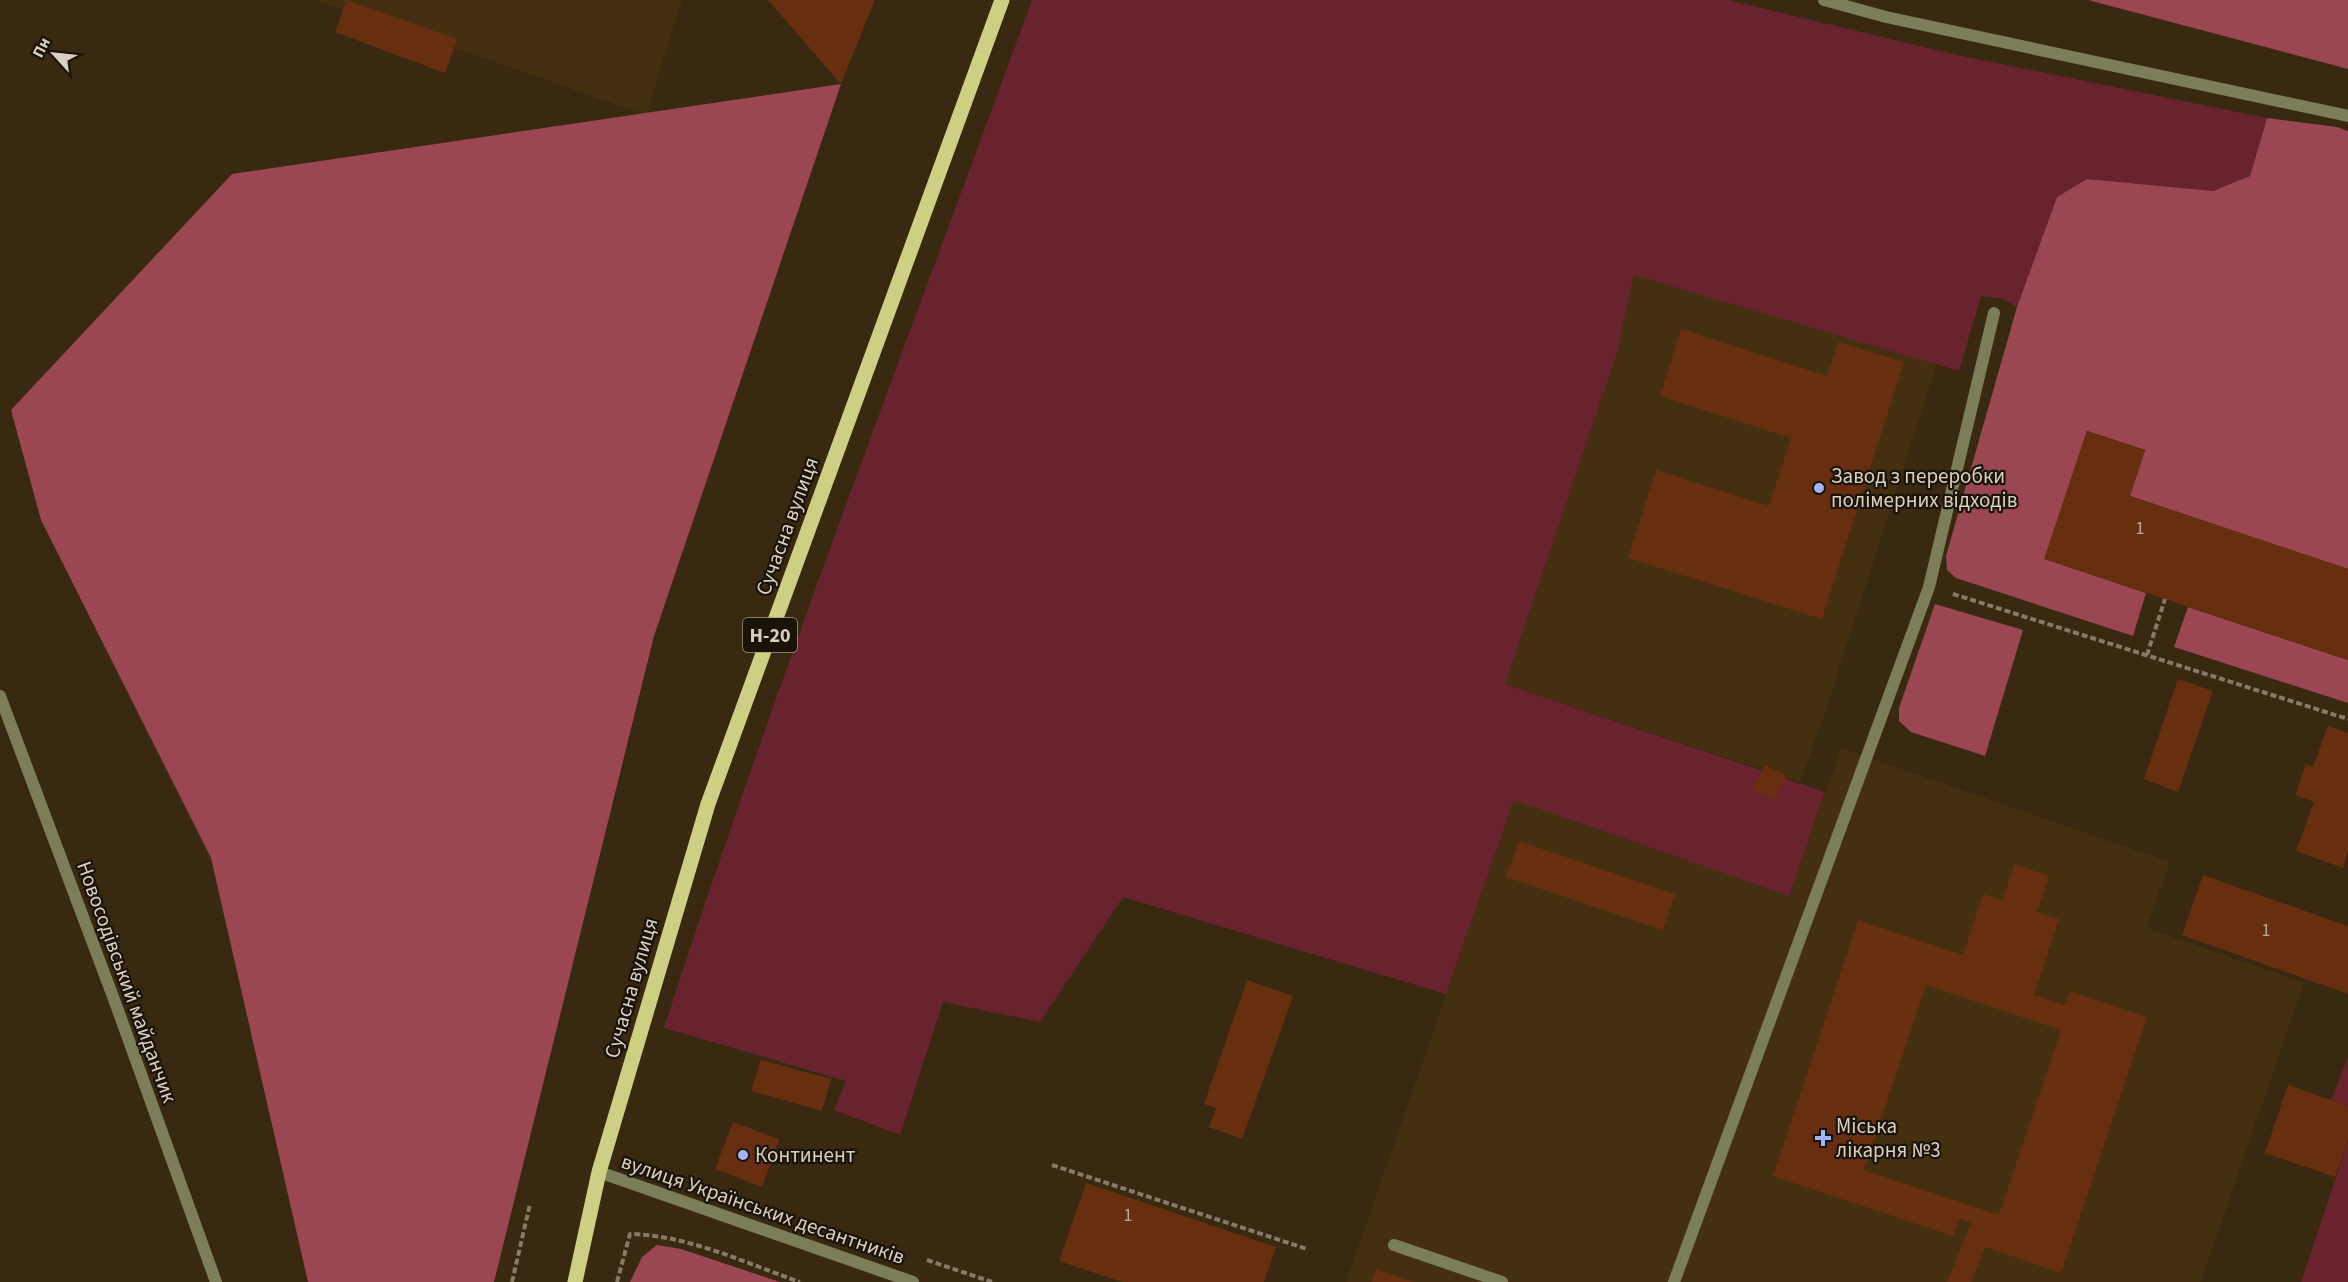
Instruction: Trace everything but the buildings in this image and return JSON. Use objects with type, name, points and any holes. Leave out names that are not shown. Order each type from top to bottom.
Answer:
[{"type":"main road","name":"Сучасна вулиця","points":[[575,1282],[599,1172],[708,804],[1002,0]]},
{"type":"street","points":[[1824,0],[1898,19],[2348,116]]},
{"type":"street","points":[[1674,1282],[1929,587],[1994,313]]},
{"type":"street","name":"Новосодівський майданчик","points":[[0,696],[115,1002],[216,1282]]},
{"type":"street","name":"вулиця Українських десантників","points":[[599,1172],[914,1282]]},
{"type":"street","points":[[1394,1245],[1502,1282]]},
{"type":"path","points":[[1929,587],[2348,719]]},
{"type":"path","points":[[2147,655],[2165,599]]},
{"type":"path","points":[[1052,1166],[1308,1249]]},
{"type":"path","points":[[512,1282],[530,1204]]},
{"type":"path","points":[[617,1282],[630,1234],[650,1234],[677,1239],[800,1282]]},
{"type":"shaded area","points":[[316,0],[682,0],[646,115],[455,48],[445,73],[335,32],[343,10]]},
{"type":"shaded area","points":[[1032,0],[1728,0],[1957,55],[2267,118],[2250,176],[2213,191],[2087,179],[2057,197],[2017,307],[2003,299],[1981,296],[1959,371],[1634,275],[1618,350],[1505,684],[1825,792],[1789,896],[1514,800],[1446,994],[1123,897],[1040,1022],[943,1002],[900,1135],[834,1110],[846,1081],[664,1028],[797,641]]},
{"type":"shaded area","points":[[2088,0],[2348,0],[2348,69]]},
{"type":"shaded area","points":[[841,84],[654,636],[494,1282],[308,1282],[211,858],[41,520],[11,410],[232,174]]},
{"type":"shaded area","points":[[2267,118],[2337,127],[2348,131],[2348,569],[2130,496],[2145,450],[2087,431],[2045,559],[2146,593],[2133,636],[1956,578],[1947,570],[1946,556],[2017,307],[2057,197],[2087,179],[2213,191],[2250,176]]},
{"type":"shaded area","points":[[1634,274],[1937,364],[1826,710],[1800,782],[1505,684],[1618,350]]},
{"type":"shaded area","points":[[1935,604],[2023,630],[1985,756],[1911,732],[1899,721],[1899,708]]},
{"type":"shaded area","points":[[2188,607],[2348,660],[2348,703],[2174,647]]},
{"type":"shaded area","name":"Міська лікарня №3","points":[[1841,748],[2170,862],[2147,928],[2304,983],[2201,1282],[1346,1282],[1514,800],[1789,896]]},
{"type":"shaded area","points":[[2348,1057],[2348,1106],[2331,1100]]},
{"type":"shaded area","points":[[2348,1141],[2348,1282],[2301,1282]]},
{"type":"shaded area","points":[[657,1245],[681,1249],[780,1282],[630,1282],[642,1257]]},
{"type":"place","name":"Завод з переробки полімерних відходів","points":[[1819,488]]},
{"type":"place","name":"Міська лікарня №3","points":[[1823,1138]]},
{"type":"place","name":"Континент","points":[[743,1155]]}]
